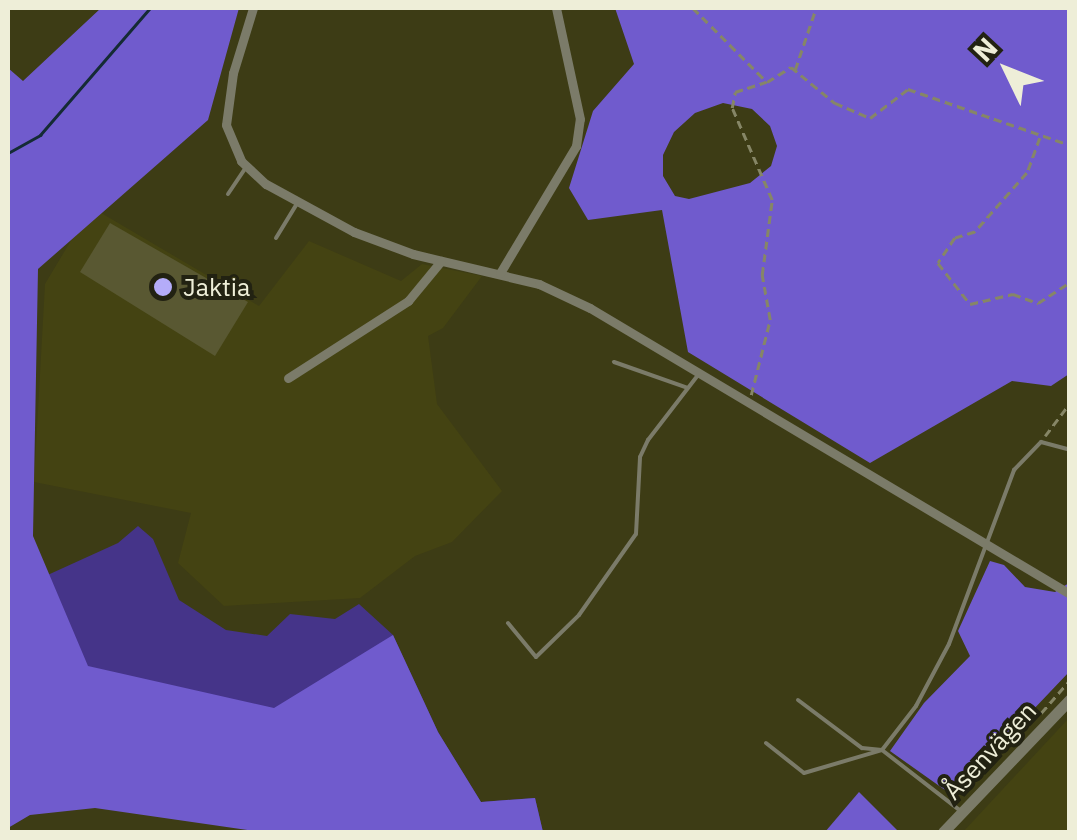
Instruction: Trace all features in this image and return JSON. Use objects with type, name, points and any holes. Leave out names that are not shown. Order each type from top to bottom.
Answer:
[{"type":"street","points":[[253,8],[227,102],[231,142],[246,167],[298,202],[354,232],[441,261],[500,273],[590,308],[1070,594]]},
{"type":"street","points":[[500,273],[576,146],[580,119],[556,8]]},
{"type":"street","points":[[288,378],[408,301],[441,261]]},
{"type":"street","name":"Åsenvägen","points":[[943,832],[1070,699]]},
{"type":"lane","points":[[228,194],[246,167]]},
{"type":"lane","points":[[276,238],[298,202]]},
{"type":"lane","points":[[614,362],[688,388]]},
{"type":"lane","points":[[508,623],[536,656],[579,615],[636,534],[640,456],[698,375]]},
{"type":"lane","points":[[766,742],[804,772],[882,750],[916,706],[949,644],[983,539],[1014,470],[1041,442],[1070,450]]},
{"type":"lane","points":[[798,700],[862,748],[882,750],[963,813]]},
{"type":"path","points":[[693,8],[767,82]]},
{"type":"path","points":[[794,71],[816,8]]},
{"type":"path","points":[[747,405],[761,375],[770,320],[762,275],[772,200],[732,108],[735,92],[767,82],[791,66],[835,103],[870,118],[908,89],[1070,145]]},
{"type":"path","points":[[1041,136],[1027,173],[974,232],[955,238],[938,262],[970,304],[1013,294],[1024,303],[1038,303],[1070,282]]},
{"type":"path","points":[[1041,442],[1070,403]]},
{"type":"shaded area","points":[[101,8],[239,8],[208,120],[38,269],[33,536],[88,666],[274,708],[393,635],[438,732],[481,802],[535,798],[543,832],[261,832],[95,808],[30,815],[8,828],[8,68],[23,81]]},
{"type":"shaded area","points":[[615,8],[1069,8],[1069,374],[1051,386],[1012,381],[870,463],[688,352],[662,210],[588,220],[569,188],[593,111],[634,64]],"holes":[[[723,103],[752,109],[770,126],[777,146],[771,166],[750,183],[689,199],[675,196],[663,176],[663,155],[674,132],[695,113]]]},
{"type":"shaded area","points":[[91,207],[259,306],[309,241],[401,281],[422,264],[482,276],[443,328],[428,336],[437,404],[502,491],[452,542],[415,556],[360,598],[224,606],[178,563],[191,513],[34,482],[45,284]]},
{"type":"shaded area","points":[[138,526],[153,539],[179,600],[226,630],[267,636],[290,614],[335,619],[359,604],[393,635],[438,732],[481,802],[535,798],[543,832],[88,667],[8,593],[118,543]]},
{"type":"shaded area","points":[[990,561],[1004,565],[1025,587],[1055,592],[1069,583],[1069,672],[952,795],[890,751],[924,703],[970,656],[958,631]]},
{"type":"shaded area","points":[[1069,718],[1069,832],[963,832]]},
{"type":"shaded area","points":[[859,792],[899,832],[825,832]]},
{"type":"building","name":"Jaktia","points":[[110,223],[248,302],[215,356],[80,272]]},
{"type":"waterway","points":[[8,153],[40,135],[150,8]]},
{"type":"place","name":"Jaktia","points":[[163,287]]}]
